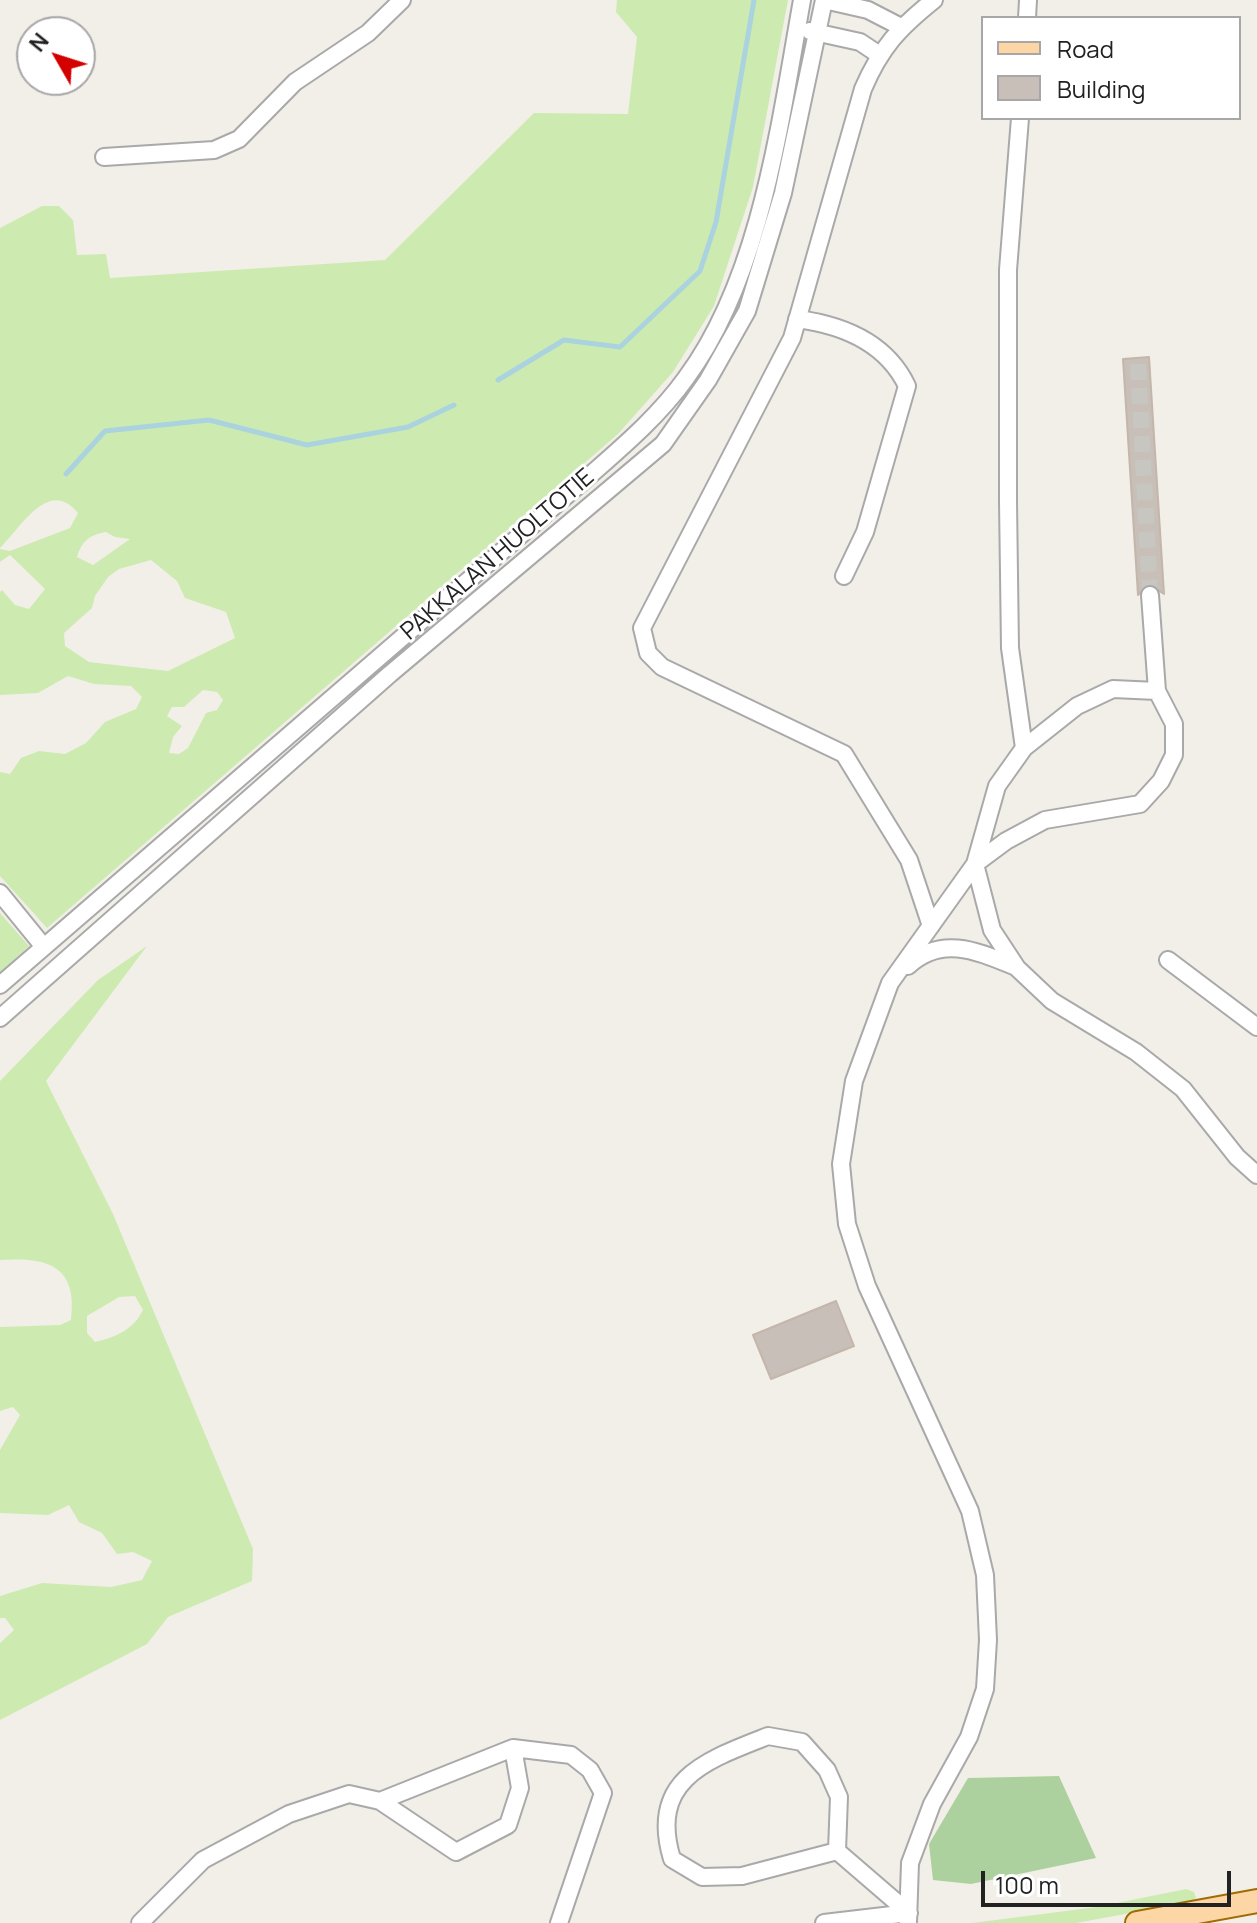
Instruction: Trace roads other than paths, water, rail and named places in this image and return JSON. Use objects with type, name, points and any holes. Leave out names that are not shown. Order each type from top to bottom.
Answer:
[{"type":"main road","points":[[1137,1923],[1257,1901]]},
{"type":"lane","points":[[104,157],[214,150],[239,139],[295,82],[368,33],[402,0]]},
{"type":"lane","name":"PAKKALAN HUOLTOTIE","points":[[0,985],[596,470],[668,401],[713,335],[746,253],[772,156],[802,0]]},
{"type":"lane","points":[[0,1018],[390,674],[663,444],[708,380],[747,311],[783,193],[824,0],[868,10],[901,27]]},
{"type":"lane","points":[[931,926],[909,860],[844,754],[662,667],[648,653],[642,628],[720,484],[792,338],[863,89],[878,54],[901,27],[934,0]]},
{"type":"lane","points":[[797,29],[860,42],[878,54]]},
{"type":"lane","points":[[1020,120],[1008,270],[1008,516],[1010,648],[1024,748]]},
{"type":"lane","points":[[797,319],[834,324],[872,344],[897,364],[907,386],[865,532],[844,576]]},
{"type":"lane","points":[[909,1918],[910,1863],[932,1804],[969,1737],[985,1689],[988,1640],[985,1575],[970,1511],[867,1286],[847,1224],[841,1164],[854,1081],[890,983],[975,864],[1006,841],[1045,820],[1140,804],[1161,781],[1174,755],[1174,724],[1157,691],[1150,595]]},
{"type":"lane","points":[[1157,691],[1113,689],[1077,706],[1024,748],[997,786],[975,864],[992,930],[1017,968],[1052,1001],[1136,1052],[1183,1089],[1237,1157],[1257,1175]]},
{"type":"lane","points":[[0,893],[44,947]]},
{"type":"lane","points":[[890,983],[919,956],[947,946],[972,949],[1017,968]]},
{"type":"lane","points":[[1168,960],[1257,1027]]},
{"type":"lane","points":[[837,1851],[742,1876],[702,1877],[672,1859],[664,1832],[674,1793],[705,1761],[768,1736],[802,1742],[827,1770],[839,1797],[837,1851],[909,1918]]},
{"type":"lane","points":[[380,1801],[513,1748],[571,1755],[590,1770],[603,1793],[559,1923]]},
{"type":"lane","points":[[140,1923],[203,1860],[289,1814],[349,1794],[380,1801],[456,1852],[508,1825],[520,1788],[513,1748]]},
{"type":"lane","points":[[824,1923],[909,1918]]},
{"type":"waterway","points":[[498,380],[564,340],[620,347],[700,271],[716,222],[754,0]]},
{"type":"waterway","points":[[66,474],[105,431],[209,420],[307,445],[408,427],[454,405]]},
{"type":"tunnel","points":[[1138,364],[1150,595]]}]
